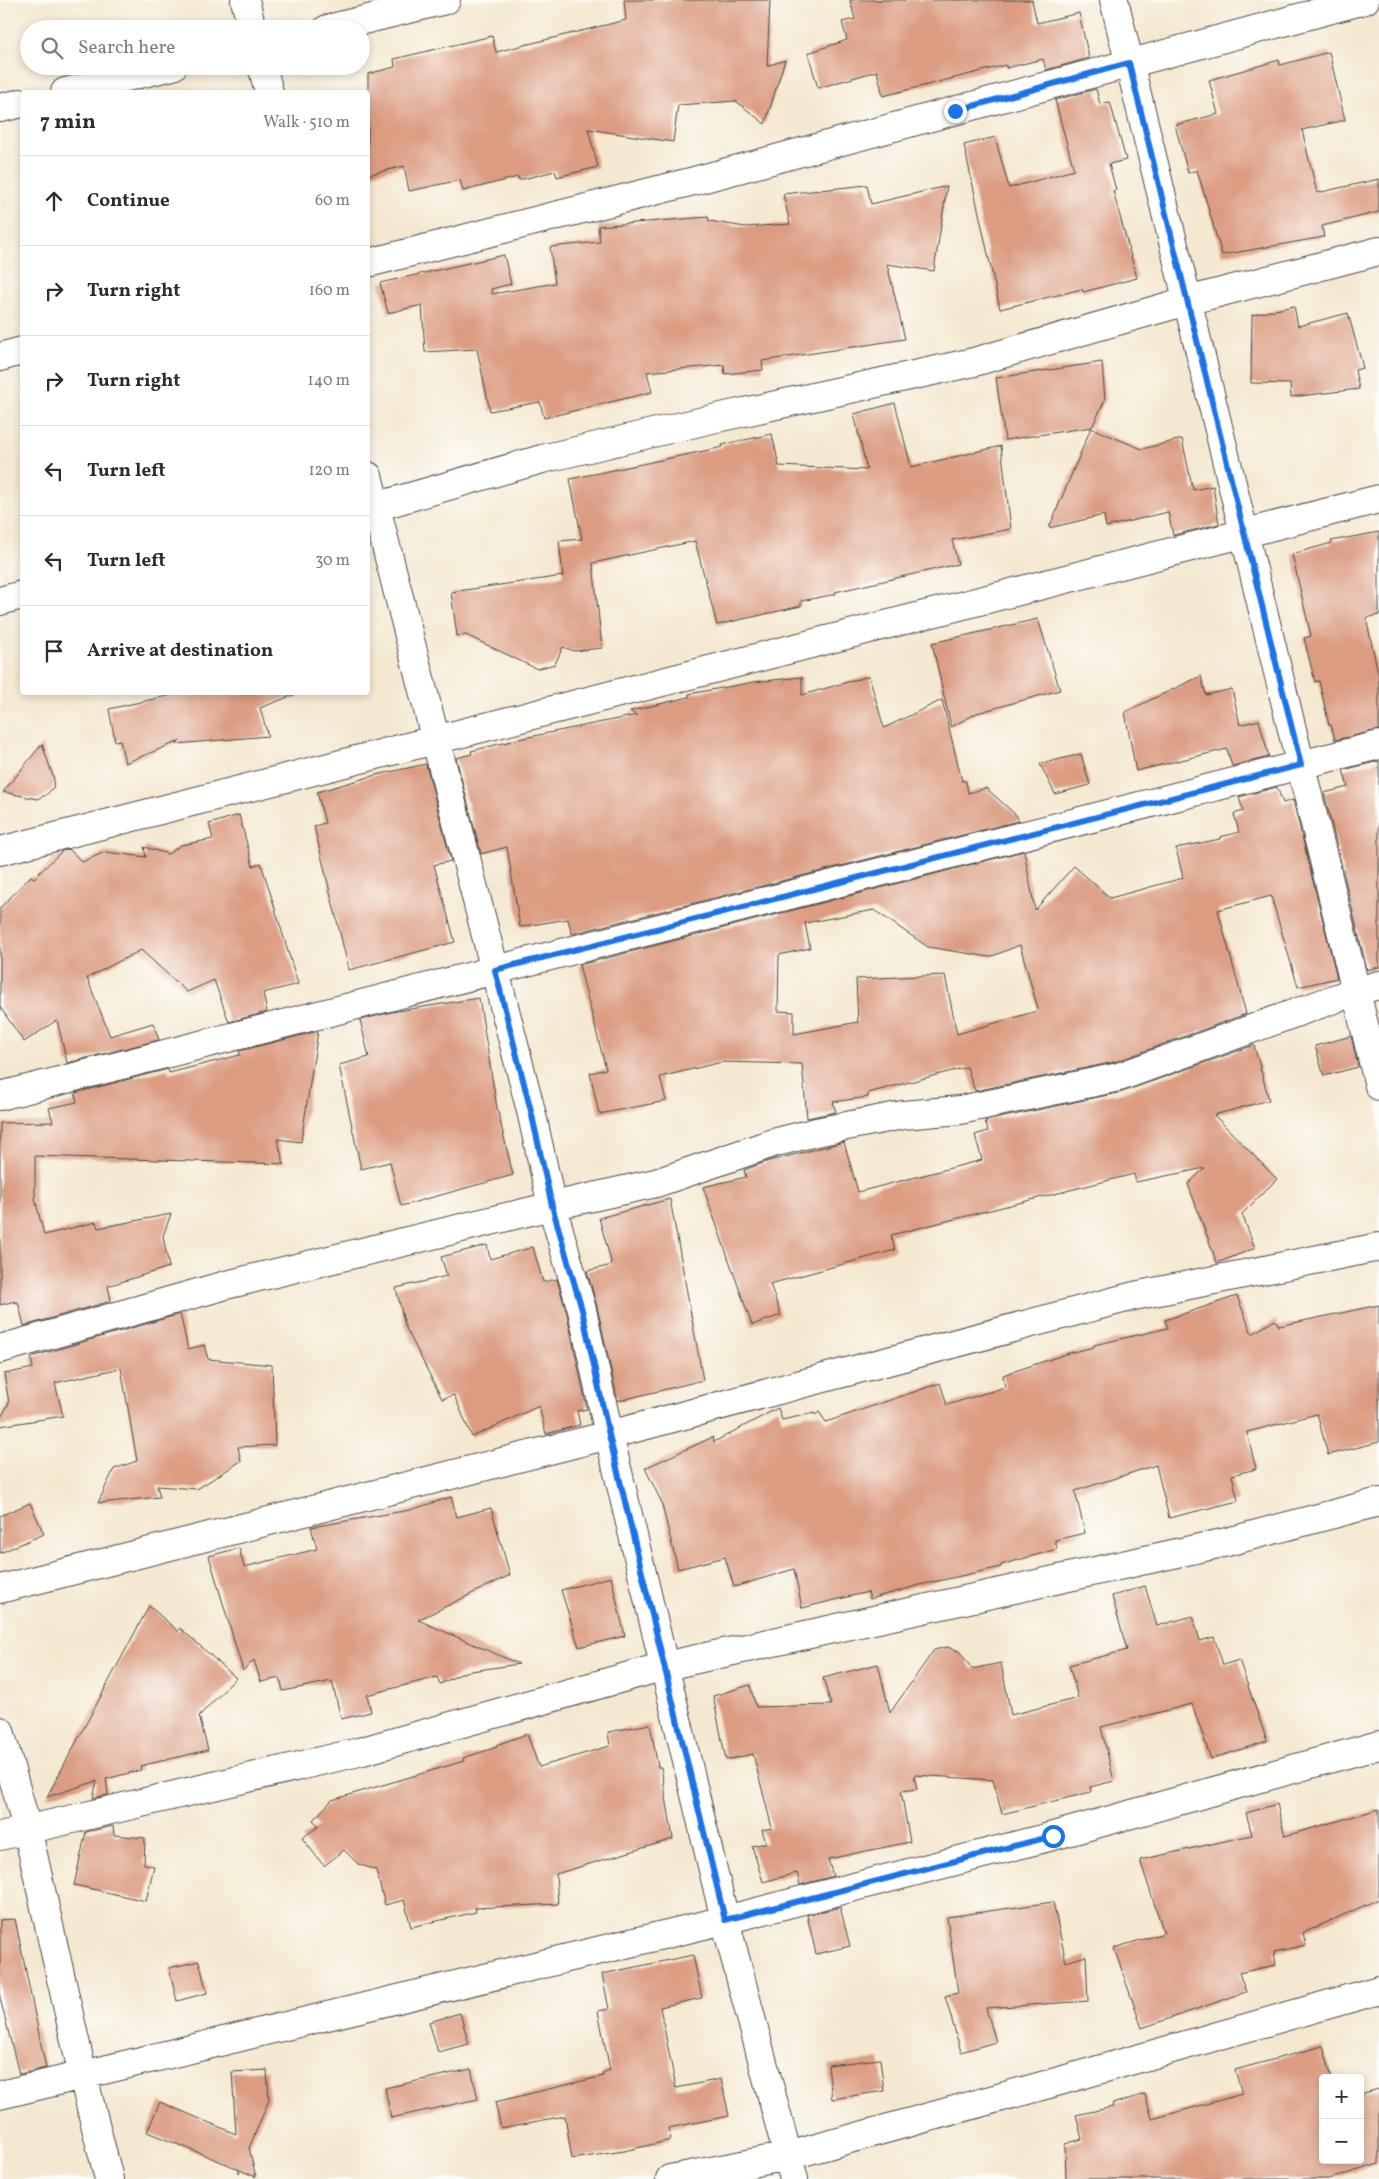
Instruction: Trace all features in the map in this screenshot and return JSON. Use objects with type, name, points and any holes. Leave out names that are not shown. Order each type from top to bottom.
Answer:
[{"type":"street","points":[[245,0],[250,20]]},
{"type":"street","points":[[364,20],[446,0]]},
{"type":"street","points":[[1114,0],[1301,765],[1367,988],[1379,1086]]},
{"type":"street","points":[[370,262],[680,184],[1365,0]]},
{"type":"street","points":[[73,90],[136,75]]},
{"type":"street","points":[[264,75],[268,90]]},
{"type":"street","points":[[0,108],[20,103]]},
{"type":"street","points":[[372,508],[542,459],[712,419],[974,362],[1187,301],[1379,251]]},
{"type":"street","points":[[0,357],[20,352]]},
{"type":"street","points":[[370,492],[372,508],[435,740],[531,1111],[552,1206],[582,1310],[609,1435],[725,1920],[791,2167]]},
{"type":"street","points":[[0,851],[1379,499]]},
{"type":"street","points":[[0,601],[20,596]]},
{"type":"street","points":[[0,1096],[1379,745]]},
{"type":"street","points":[[0,1349],[226,1286],[552,1206],[656,1183],[773,1143],[816,1132],[903,1115],[960,1110],[1119,1077],[1367,988]]},
{"type":"street","points":[[0,1588],[609,1435],[1134,1296],[1379,1247]]},
{"type":"street","points":[[0,1836],[359,1752],[665,1666],[1227,1542],[1379,1502]]},
{"type":"street","points":[[0,1731],[28,1828],[83,2076],[109,2179]]},
{"type":"street","points":[[0,2095],[725,1920],[1053,1836],[1379,1745]]},
{"type":"street","points":[[670,2179],[791,2167],[1056,2082],[1379,1990]]},
{"type":"building","points":[[624,0],[770,0],[767,66],[785,60],[765,124],[736,101],[678,105],[673,142],[588,129],[598,167],[557,177],[555,171],[519,180],[518,177],[463,191],[460,180],[409,191],[404,166],[370,174],[370,90],[368,90],[368,75],[370,73],[395,67],[394,59],[492,36],[496,52],[626,20]]},
{"type":"building","points":[[850,0],[1032,0],[1037,23],[1079,13],[1089,58],[1046,70],[1043,59],[1006,68],[1006,65],[883,96],[877,71],[818,88],[808,53],[847,40],[842,22],[855,19]]},
{"type":"building","points":[[1329,52],[1345,120],[1302,130],[1317,193],[1379,179],[1379,212],[1322,226],[1324,237],[1222,255],[1197,170],[1188,173],[1175,125],[1218,114],[1209,80],[1279,60],[1280,65]]},
{"type":"building","points":[[1096,89],[1100,104],[1110,102],[1126,160],[1109,164],[1116,190],[1113,191],[1137,278],[1083,292],[1082,289],[1000,309],[964,145],[995,137],[1009,188],[1074,170],[1055,100]]},
{"type":"building","points":[[867,185],[871,204],[947,186],[934,271],[887,264],[905,339],[762,361],[763,370],[725,374],[724,365],[647,372],[652,392],[544,418],[540,402],[490,411],[477,349],[425,352],[422,305],[388,313],[380,283],[504,255],[511,284],[491,289],[492,294],[555,283],[550,247],[600,242],[598,226],[708,217],[709,221],[745,227],[790,224],[783,194]]},
{"type":"building","points":[[1294,306],[1298,326],[1348,313],[1363,368],[1355,370],[1359,389],[1291,397],[1290,384],[1251,383],[1252,315]]},
{"type":"building","points":[[1102,362],[1105,400],[1092,427],[1005,440],[996,378]]},
{"type":"building","points":[[895,403],[911,467],[1001,446],[1011,529],[952,540],[958,564],[835,592],[836,594],[801,601],[801,606],[717,625],[695,541],[593,563],[602,648],[574,651],[563,647],[555,664],[537,669],[466,635],[457,636],[451,592],[563,576],[559,541],[582,539],[570,479],[723,447],[722,445],[772,434],[779,466],[867,470],[854,414]]},
{"type":"building","points":[[1091,428],[1142,449],[1182,439],[1193,490],[1213,486],[1219,524],[1173,535],[1168,512],[1106,527],[1104,515],[1049,528]]},
{"type":"building","points":[[1379,532],[1379,615],[1366,618],[1379,677],[1379,730],[1335,740],[1331,725],[1329,725],[1319,681],[1315,682],[1304,638],[1311,636],[1292,554],[1332,543],[1331,541]]},
{"type":"building","points":[[1038,619],[1060,690],[977,713],[951,727],[932,643]]},
{"type":"building","points":[[869,676],[884,728],[942,700],[962,781],[966,781],[968,793],[986,788],[1017,816],[1018,821],[572,934],[568,919],[520,927],[507,847],[481,854],[456,758],[472,754],[471,751],[524,738],[637,715],[630,711],[689,697],[689,694],[754,682],[802,677],[802,695]]},
{"type":"building","points":[[1201,676],[1206,695],[1232,689],[1240,725],[1259,720],[1269,757],[1232,766],[1227,749],[1136,771],[1125,712]]},
{"type":"building","points":[[172,695],[293,695],[260,708],[268,736],[176,744],[180,741],[125,763],[120,740],[115,741],[109,709]]},
{"type":"building","points":[[42,744],[54,779],[53,788],[46,795],[37,799],[3,792]]},
{"type":"building","points":[[1081,754],[1090,785],[1055,794],[1040,764]]},
{"type":"building","points":[[1379,761],[1379,967],[1367,970],[1324,793],[1348,787],[1343,770]]},
{"type":"building","points":[[426,764],[451,861],[434,865],[455,942],[349,970],[314,826],[325,823],[317,792],[376,775]]},
{"type":"building","points":[[1277,787],[1283,803],[1293,800],[1337,978],[1298,987],[1271,896],[1218,910],[1246,1014],[1115,1062],[975,1091],[967,1067],[868,1093],[868,1097],[833,1102],[836,1112],[807,1118],[802,1064],[722,1062],[660,1077],[666,1101],[599,1114],[590,1073],[606,1069],[579,965],[1024,851],[1035,910],[1074,866],[1110,898],[1183,878],[1176,848],[1220,839],[1220,837],[1239,832],[1234,814],[1243,811],[1239,797]],"holes":[[[874,910],[928,947],[990,957],[1020,945],[1037,1011],[957,1034],[945,975],[856,979],[858,1022],[794,1034],[794,1012],[778,1011],[779,955],[810,948],[805,923]]]},
{"type":"building","points":[[239,815],[253,866],[261,863],[298,984],[263,993],[267,1012],[229,1022],[214,980],[187,992],[141,950],[87,978],[110,1036],[153,1023],[159,1040],[67,1063],[57,1020],[24,1042],[0,1007],[0,908],[31,876],[34,878],[62,851],[69,849],[82,862],[105,852],[146,857],[144,847],[168,854],[181,845],[213,839],[209,824]]},
{"type":"building","points":[[479,998],[497,1108],[513,1175],[401,1206],[390,1162],[361,1169],[339,1065],[369,1057],[360,1020],[392,1012]]},
{"type":"building","points":[[318,1031],[301,1142],[277,1139],[284,1164],[35,1156],[35,1198],[44,1235],[96,1222],[98,1228],[171,1214],[163,1236],[169,1267],[108,1286],[111,1301],[24,1326],[18,1302],[0,1305],[0,1123],[53,1122],[49,1108],[77,1102],[75,1093],[168,1069],[169,1073],[240,1055],[239,1051]]},
{"type":"building","points":[[1351,1036],[1358,1067],[1324,1076],[1315,1046]]},
{"type":"building","points":[[1254,1045],[1269,1100],[1214,1115],[1277,1179],[1242,1214],[1255,1248],[1217,1263],[1188,1184],[1205,1168],[1136,1182],[1134,1174],[891,1235],[895,1250],[770,1284],[781,1315],[752,1325],[703,1187],[746,1177],[744,1170],[769,1161],[844,1142],[858,1192],[982,1160],[975,1135],[988,1131],[985,1121],[1122,1092]]},
{"type":"building","points":[[670,1199],[703,1380],[618,1401],[587,1271],[612,1265],[599,1218]]},
{"type":"building","points":[[487,1245],[490,1259],[533,1247],[543,1282],[557,1279],[567,1314],[587,1409],[577,1411],[580,1425],[546,1434],[539,1406],[472,1437],[454,1395],[442,1399],[405,1326],[396,1288],[447,1276],[441,1257]]},
{"type":"building","points":[[1237,1296],[1252,1334],[1275,1320],[1279,1326],[1379,1305],[1379,1442],[1328,1455],[1317,1414],[1247,1432],[1256,1469],[1232,1475],[1238,1501],[1169,1518],[1156,1465],[1075,1491],[1085,1533],[1055,1540],[1057,1549],[1001,1565],[1001,1567],[920,1585],[870,1599],[868,1592],[802,1608],[794,1569],[734,1587],[725,1557],[678,1569],[661,1501],[645,1468],[713,1437],[714,1442],[778,1408],[782,1420],[814,1413],[815,1415],[819,1412],[826,1422],[940,1383],[947,1405],[1005,1387],[1003,1375],[1069,1353],[1094,1347],[1094,1345],[1168,1328],[1165,1320]]},
{"type":"building","points":[[180,1314],[188,1349],[204,1345],[208,1359],[272,1365],[275,1445],[238,1447],[241,1461],[197,1489],[157,1486],[160,1497],[98,1503],[114,1469],[137,1461],[121,1368],[55,1383],[63,1416],[0,1426],[0,1419],[9,1403],[4,1374],[33,1368],[31,1357]]},
{"type":"building","points":[[451,1497],[457,1517],[491,1508],[510,1575],[418,1620],[519,1664],[465,1672],[440,1684],[437,1677],[367,1695],[371,1712],[341,1719],[332,1681],[283,1691],[280,1678],[261,1682],[254,1660],[243,1671],[209,1556],[239,1548],[244,1567],[317,1549],[311,1527],[410,1510]]},
{"type":"building","points":[[30,1503],[44,1534],[0,1553],[0,1516]]},
{"type":"building","points":[[611,1577],[625,1636],[579,1647],[561,1590]]},
{"type":"building","points":[[1145,1586],[1157,1626],[1193,1616],[1200,1641],[1214,1637],[1223,1665],[1239,1660],[1267,1741],[1211,1759],[1192,1704],[1101,1727],[1114,1781],[1090,1787],[1091,1792],[1002,1814],[993,1780],[914,1775],[917,1789],[901,1791],[910,1842],[828,1859],[833,1876],[800,1885],[797,1873],[763,1882],[752,1846],[766,1843],[762,1830],[772,1828],[753,1754],[726,1760],[713,1696],[750,1685],[756,1707],[831,1705],[823,1678],[878,1664],[890,1713],[934,1650],[947,1647],[959,1651],[972,1669],[1001,1663],[1011,1715],[1078,1698],[1069,1665],[1127,1650],[1112,1596]]},
{"type":"building","points":[[149,1606],[178,1631],[180,1628],[236,1678],[199,1716],[208,1750],[140,1766],[141,1770],[106,1779],[108,1795],[93,1798],[97,1781],[47,1797]]},
{"type":"building","points":[[650,1724],[658,1767],[661,1767],[673,1839],[556,1874],[558,1904],[475,1908],[476,1912],[411,1927],[404,1900],[385,1905],[376,1870],[358,1864],[344,1850],[324,1866],[302,1838],[319,1826],[313,1820],[332,1800],[464,1761],[463,1758],[497,1747],[496,1745],[527,1734],[539,1767],[610,1746],[608,1732]]},
{"type":"building","points":[[1277,1804],[1285,1836],[1379,1809],[1379,1899],[1303,1933],[1306,1945],[1274,1952],[1276,1965],[1239,1973],[1246,1992],[1142,2028],[1114,1948],[1164,1933],[1140,1860],[1252,1835],[1246,1813]]},
{"type":"building","points":[[113,1826],[114,1835],[145,1838],[144,1864],[154,1866],[146,1901],[74,1885],[86,1832]]},
{"type":"building","points":[[1053,1902],[1066,1962],[1086,1956],[1088,2001],[986,2008],[996,2042],[961,2052],[945,1996],[958,1993],[947,1917]]},
{"type":"building","points":[[840,1907],[850,1946],[816,1954],[807,1915]]},
{"type":"building","points":[[15,1919],[46,2068],[19,2074],[0,1998],[0,1920]]},
{"type":"building","points":[[693,1955],[702,1998],[660,2007],[676,2088],[721,2079],[729,2116],[668,2128],[671,2140],[624,2151],[572,2159],[565,2116],[501,2128],[495,2102],[603,2076],[602,2073],[610,2070],[598,2011],[609,2009],[602,1974]]},
{"type":"building","points":[[199,1961],[207,1993],[177,2001],[169,1968]]},
{"type":"building","points":[[460,2013],[469,2044],[438,2052],[429,2022]]},
{"type":"building","points":[[1323,2046],[1331,2074],[1319,2074],[1319,2164],[1364,2164],[1364,2093],[1379,2089],[1379,2164],[1329,2179],[1066,2179],[1065,2144],[1082,2139],[1076,2115],[1113,2107],[1112,2104],[1145,2094],[1152,2119],[1242,2094],[1235,2070]]},
{"type":"building","points":[[880,2059],[884,2091],[832,2099],[828,2065]]},
{"type":"building","points":[[471,2069],[478,2099],[391,2118],[385,2088]]},
{"type":"building","points":[[267,2070],[269,2100],[249,2148],[256,2177],[240,2170],[239,2173],[239,2169],[147,2132],[160,2102],[236,2134],[232,2072]]},
{"type":"route","points":[[955,111],[1129,63],[1301,765],[495,970],[531,1111],[552,1206],[582,1310],[609,1435],[725,1920],[1053,1836]]}]
